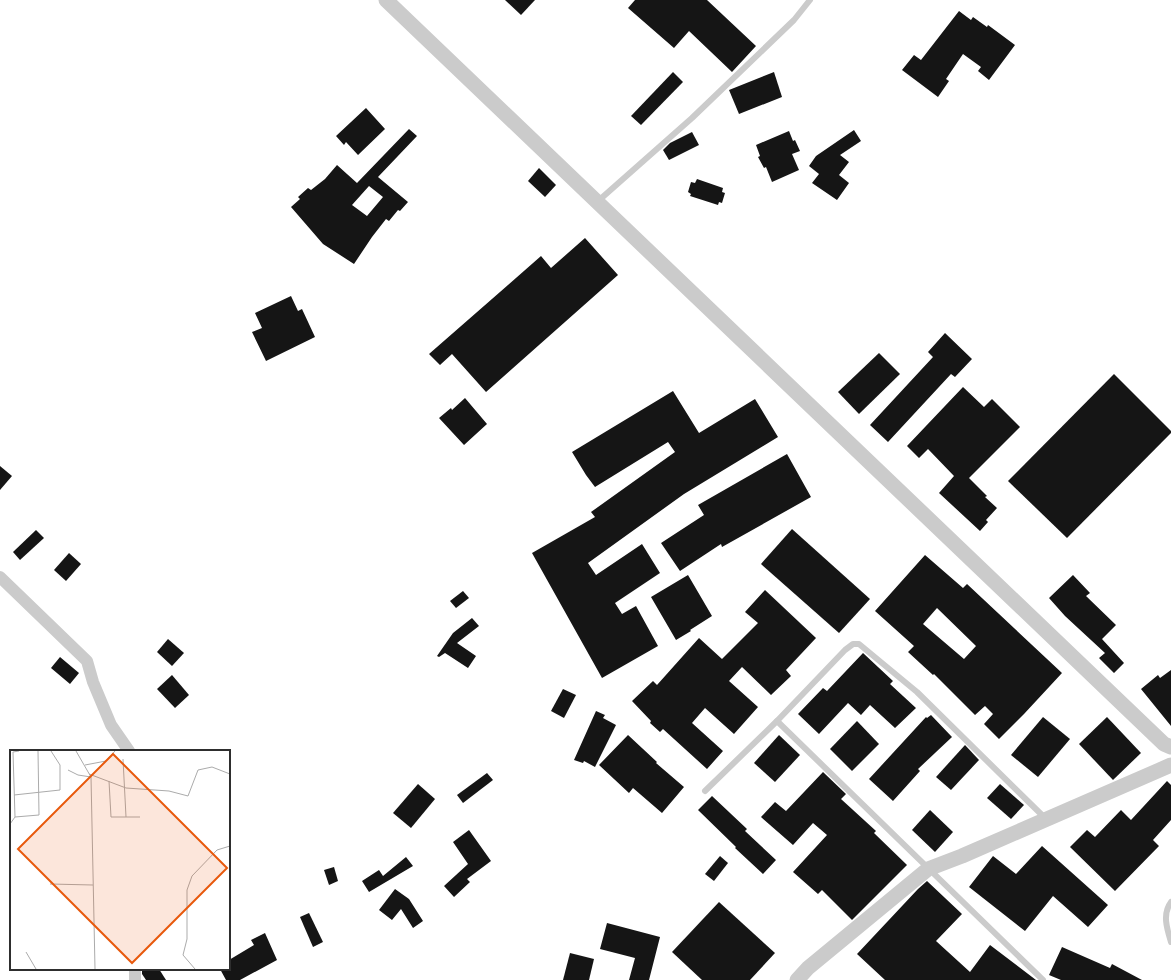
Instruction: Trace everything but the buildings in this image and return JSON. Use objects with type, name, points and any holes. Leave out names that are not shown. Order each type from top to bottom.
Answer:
[{"type":"street","points":[[386,0],[597,202],[1169,743]]},
{"type":"street","points":[[0,577],[87,661],[93,682],[111,725],[128,750]]},
{"type":"street","points":[[797,980],[808,968],[928,869],[1171,765]]},
{"type":"street","points":[[135,970],[136,980]]},
{"type":"lane","points":[[597,202],[692,118],[794,20],[810,0]]},
{"type":"lane","points":[[706,792],[845,650],[853,644],[859,644],[917,692],[1046,819]]},
{"type":"lane","points":[[777,721],[1043,980]]},
{"type":"lane","points":[[1171,902],[1168,906],[1166,923],[1171,942]]}]
